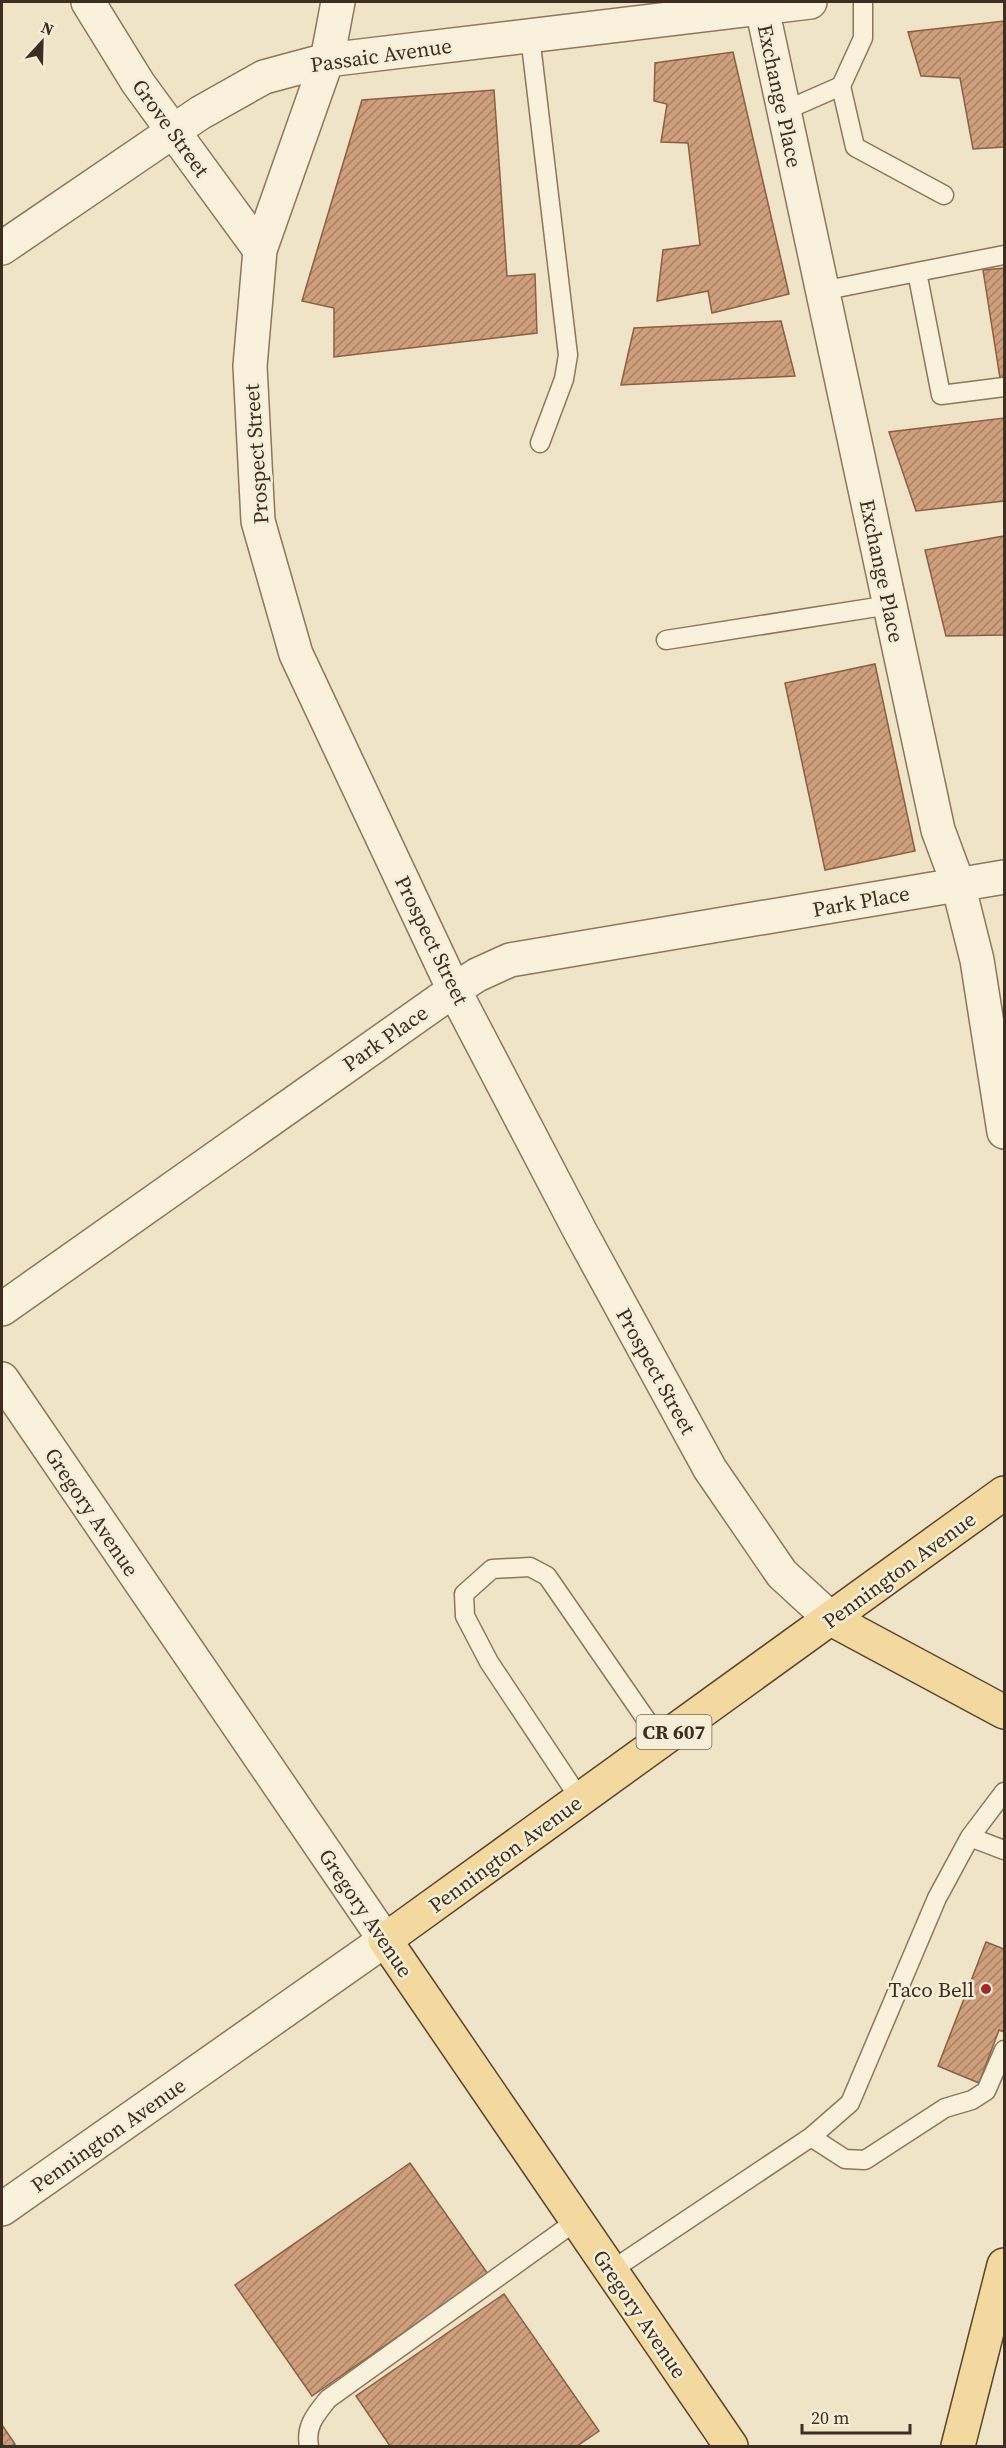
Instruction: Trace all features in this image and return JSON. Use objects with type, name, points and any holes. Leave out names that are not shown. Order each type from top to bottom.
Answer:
[{"type":"main road","name":"Pennington Avenue","points":[[385,1940],[1005,1493]]},
{"type":"main road","name":"Prospect Street","points":[[831,1618],[1005,1712]]},
{"type":"main road","name":"Gregory Avenue","points":[[385,1940],[730,2446]]},
{"type":"main road","points":[[958,2446],[1005,2265]]},
{"type":"street","name":"Grove Street","points":[[88,2],[138,83],[260,250]]},
{"type":"street","name":"Prospect Street","points":[[338,2],[327,60],[260,250],[250,366],[258,521],[296,654],[454,990],[581,1233],[710,1469],[782,1574],[831,1618]]},
{"type":"street","name":"Passaic Avenue","points":[[2,248],[174,130],[264,77],[327,60],[810,2]]},
{"type":"street","name":"Exchange Place","points":[[762,8],[938,830],[958,884],[977,960],[1003,1115]]},
{"type":"street","name":"Park Place","points":[[2,1309],[454,990],[477,975],[510,960],[1005,877]]},
{"type":"street","name":"Gregory Avenue","points":[[2,1379],[385,1940]]},
{"type":"street","name":"Pennington Avenue","points":[[4,2204],[385,1940]]},
{"type":"lane","points":[[863,2],[863,38],[841,86],[855,147],[944,195]]},
{"type":"lane","points":[[530,36],[568,356],[564,379],[540,443]]},
{"type":"lane","points":[[784,111],[841,86]]},
{"type":"lane","points":[[822,291],[1005,255]]},
{"type":"lane","points":[[917,272],[941,396],[1005,387]]},
{"type":"lane","points":[[666,640],[890,605]]},
{"type":"lane","points":[[580,1799],[489,1662],[465,1616],[464,1594],[492,1569],[530,1568],[548,1576],[661,1741]]},
{"type":"lane","points":[[612,2270],[811,2137],[850,2103],[906,1966],[937,1898],[970,1837],[1005,1792]]},
{"type":"lane","points":[[970,1837],[1005,1850]]},
{"type":"lane","points":[[811,2137],[845,2159],[865,2160],[945,2108],[972,2100],[986,2091],[1005,2050]]},
{"type":"lane","points":[[309,2446],[307,2435],[312,2419],[328,2398],[576,2221]]},
{"type":"building","points":[[1004,21],[1004,147],[973,149],[960,78],[921,76],[908,32]]},
{"type":"building","points":[[733,52],[789,294],[712,313],[708,291],[657,301],[663,250],[700,245],[688,143],[661,142],[667,104],[654,101],[655,63]]},
{"type":"building","points":[[494,90],[507,276],[535,274],[537,333],[334,357],[334,308],[302,301],[362,100]]},
{"type":"building","points":[[1004,268],[1004,377],[1000,378],[983,270]]},
{"type":"building","points":[[781,321],[795,376],[621,385],[634,328]]},
{"type":"building","points":[[1004,418],[1004,501],[916,511],[889,432]]},
{"type":"building","points":[[1004,536],[1004,635],[946,636],[925,550]]},
{"type":"building","points":[[875,664],[915,851],[825,870],[785,683]]},
{"type":"building","name":"Taco Bell","points":[[986,1942],[1004,1949],[1004,2032],[999,2030],[979,2083],[938,2066]]},
{"type":"building","points":[[410,2163],[488,2274],[312,2396],[235,2285]]},
{"type":"building","points":[[504,2294],[599,2431],[577,2446],[390,2446],[356,2396]]},
{"type":"building","points":[[2,2425],[15,2444],[12,2446],[2,2446]]},
{"type":"place","name":"Taco Bell","points":[[986,1989]]}]
